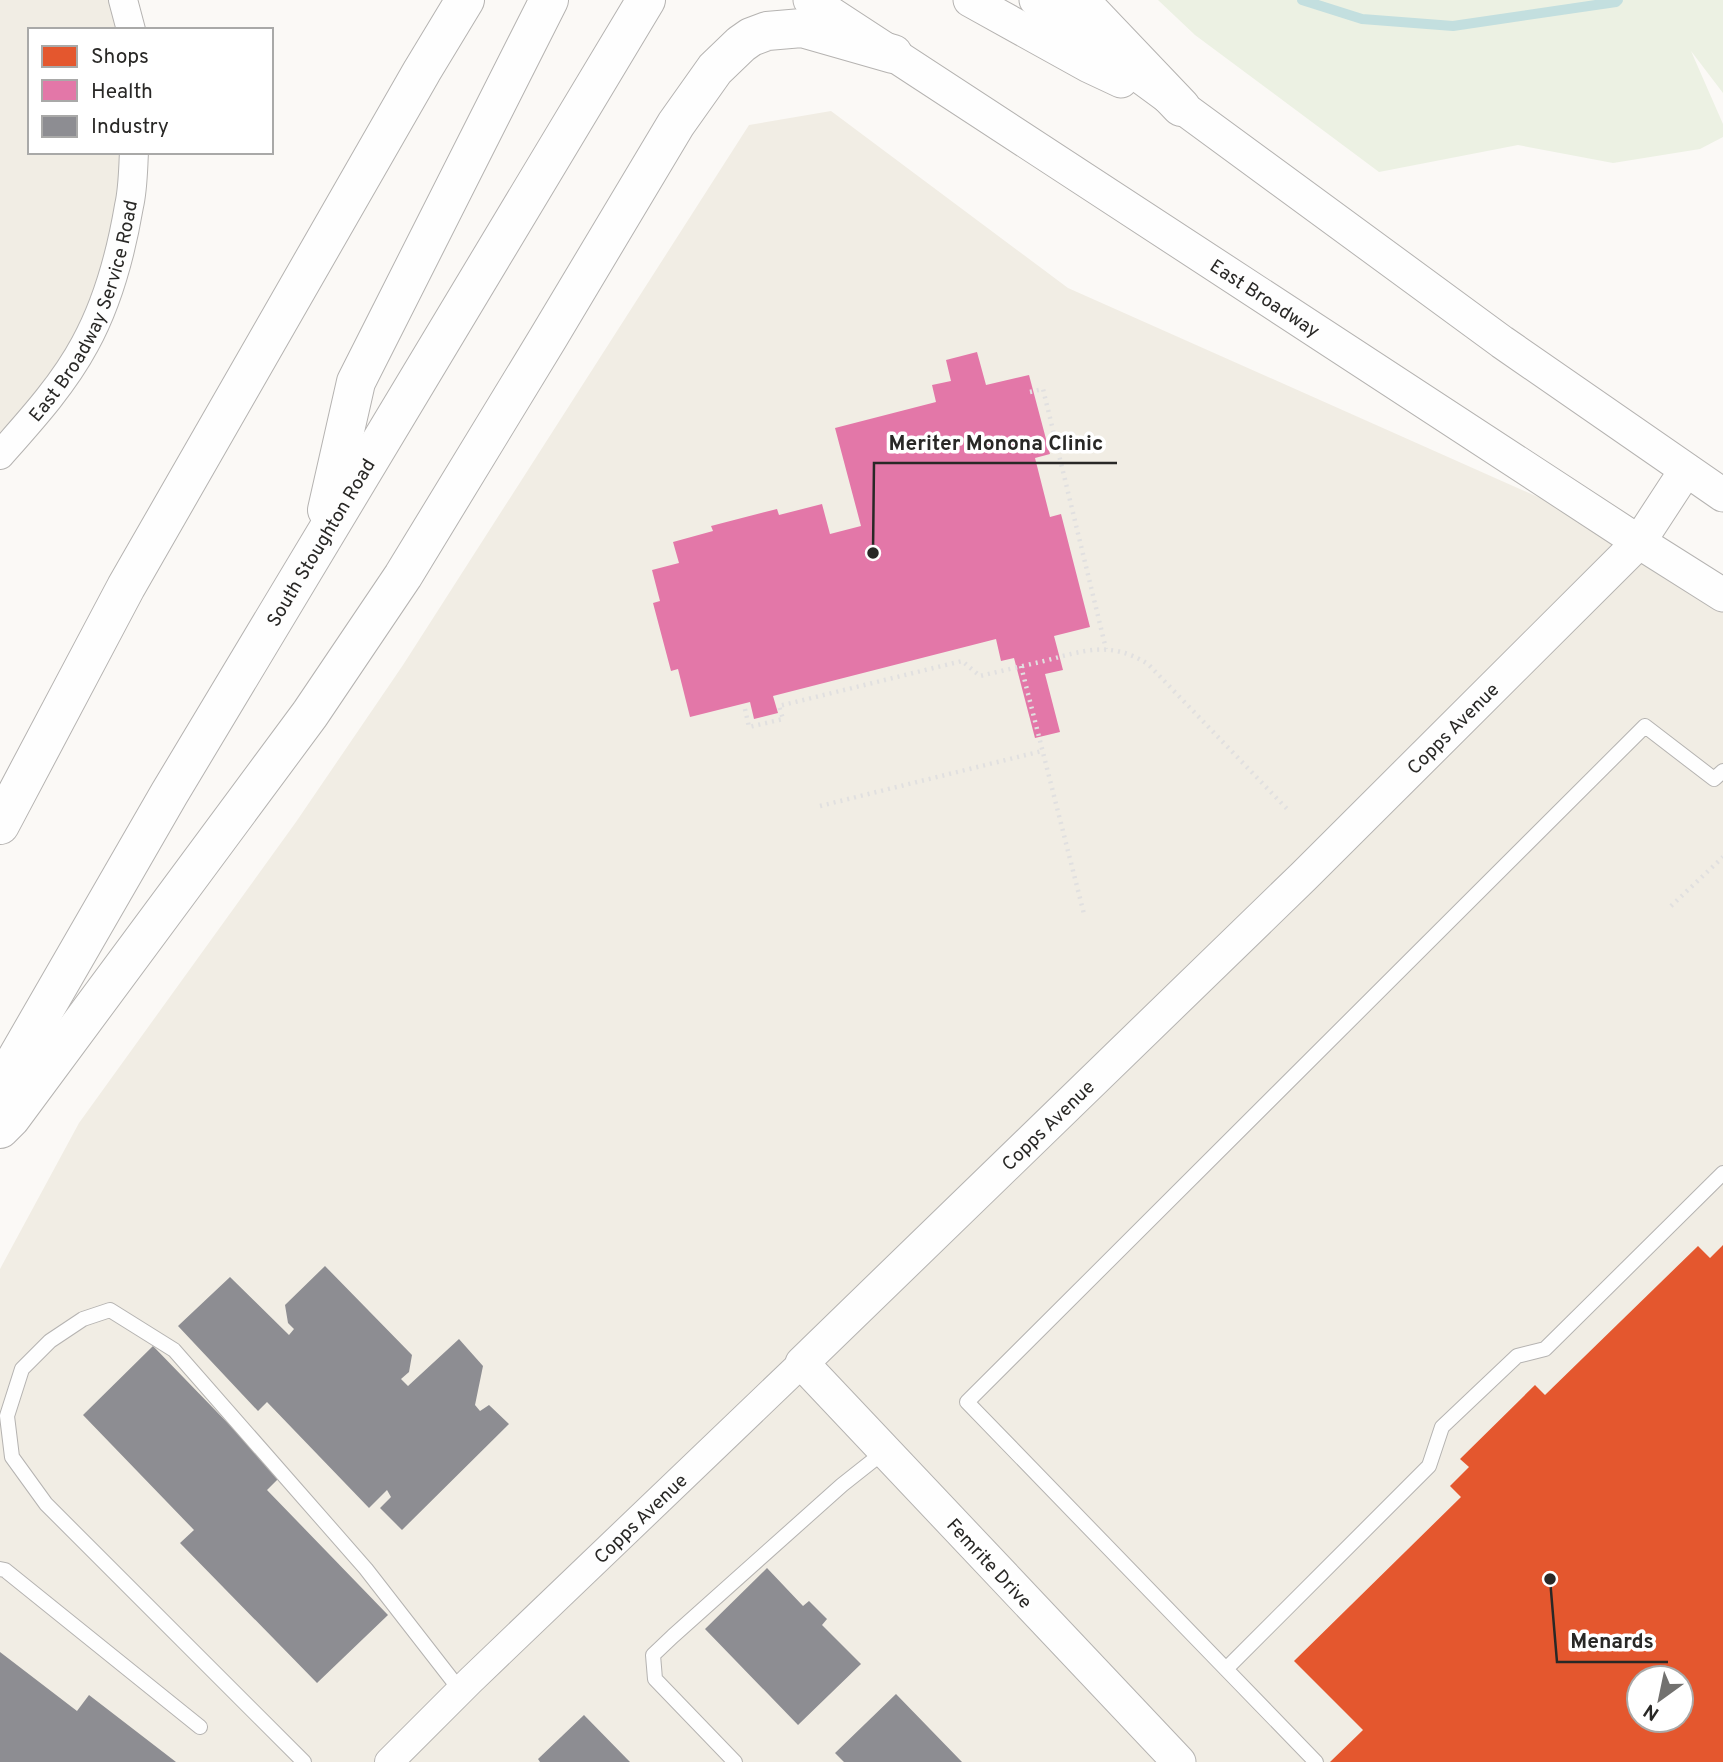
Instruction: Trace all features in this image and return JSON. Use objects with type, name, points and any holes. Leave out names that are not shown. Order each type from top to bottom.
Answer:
[{"type":"main road","points":[[422,71],[445,0]]},
{"type":"main road","points":[[0,825],[126,587],[465,0]]},
{"type":"main road","points":[[318,546],[356,382],[549,0]]},
{"type":"main road","name":"South Stoughton Road","points":[[0,1087],[169,794],[646,0]]},
{"type":"main road","points":[[1079,0],[1181,107]]},
{"type":"main road","points":[[0,1129],[43,1075],[285,747],[403,576],[676,124],[715,69],[751,37],[767,31],[802,28],[893,54]]},
{"type":"street","points":[[123,0],[130,28]]},
{"type":"street","name":"East Broadway","points":[[810,0],[1723,595]]},
{"type":"street","points":[[970,0],[1089,66],[1181,107]]},
{"type":"street","points":[[1036,0],[1502,342],[1723,495]]},
{"type":"street","name":"East Broadway Service Road","points":[[0,454],[39,412],[65,377],[103,306],[130,204],[134,154]]},
{"type":"street","name":"Copps Avenue","points":[[389,1762],[460,1690],[1304,876],[1639,542],[1686,470]]},
{"type":"street","name":"Femrite Drive","points":[[802,1363],[1180,1762]]},
{"type":"lane","points":[[1316,1762],[967,1402],[1645,726],[1714,779],[1723,771]]},
{"type":"lane","points":[[1226,1669],[1429,1466],[1442,1427],[1517,1356],[1545,1349],[1723,1173]]},
{"type":"lane","points":[[304,1762],[46,1504],[12,1457],[7,1416],[22,1369],[50,1341],[83,1319],[110,1310],[174,1350],[366,1569],[460,1690]]},
{"type":"lane","points":[[735,1762],[655,1679],[653,1656],[842,1485],[885,1451]]},
{"type":"lane","points":[[0,1569],[5,1570],[200,1727]]},
{"type":"path","points":[[1030,392],[1043,389],[1106,649]]},
{"type":"path","points":[[745,709],[749,727],[783,719],[779,706],[962,662],[980,676],[1086,650],[1106,649],[1135,656],[1148,664],[1289,811]]},
{"type":"path","points":[[1021,666],[1084,914]]},
{"type":"path","points":[[820,806],[1042,751]]},
{"type":"path","points":[[1671,906],[1723,857]]},
{"type":"shaded area","points":[[0,0],[123,0],[130,28],[28,28],[28,154],[134,154],[103,306],[0,455]]},
{"type":"shaded area","points":[[1158,0],[1723,0],[1723,93],[1691,51],[1723,124],[1723,137],[1700,149],[1613,163],[1518,145],[1379,172],[1195,35]]},
{"type":"shaded area","points":[[831,111],[1068,288],[1639,542],[1723,595],[1723,1762],[0,1762],[0,1269],[79,1123],[296,822],[403,665],[749,125]]},
{"type":"building: Shops","points":[[1723,1245],[1723,1762],[1330,1762],[1363,1730],[1294,1661],[1461,1497],[1450,1486],[1469,1467],[1460,1459],[1535,1385],[1545,1395],[1698,1246],[1710,1258]]},
{"type":"building: Health","points":[[977,352],[986,385],[1029,375],[1050,454],[1035,458],[1050,517],[1061,514],[1090,627],[1054,636],[1063,670],[1045,674],[1060,732],[1035,738],[1014,658],[1001,661],[996,639],[773,696],[778,713],[754,719],[750,702],[690,717],[678,669],[671,671],[653,603],[660,601],[652,570],[679,563],[673,542],[713,531],[711,526],[777,509],[779,515],[822,504],[830,534],[861,526],[835,428],[936,402],[932,385],[951,381],[946,360]]},
{"type":"building: Industry","points":[[325,1266],[412,1355],[409,1372],[401,1379],[408,1386],[459,1339],[483,1366],[475,1405],[480,1411],[489,1405],[509,1424],[402,1530],[380,1508],[391,1497],[387,1490],[369,1508],[267,1402],[258,1411],[178,1326],[230,1277],[289,1335],[294,1329],[288,1323],[285,1305]]},
{"type":"building: Industry","points":[[153,1346],[280,1477],[267,1490],[388,1615],[317,1683],[180,1543],[194,1530],[83,1415]]},
{"type":"building: Industry","points":[[767,1568],[803,1606],[809,1601],[827,1619],[822,1625],[861,1664],[798,1725],[705,1629]]},
{"type":"building: Industry","points":[[0,1652],[77,1711],[89,1695],[176,1762],[0,1762]]},
{"type":"building: Industry","points":[[896,1694],[962,1762],[844,1762],[835,1753]]},
{"type":"building: Industry","points":[[584,1715],[630,1762],[540,1762],[538,1759]]},
{"type":"waterway","points":[[1302,0],[1362,19],[1453,26],[1618,0]]},
{"type":"place","name":"Meriter Monona Clinic","points":[[873,553]]},
{"type":"place","name":"Menards","points":[[1550,1579]]}]
